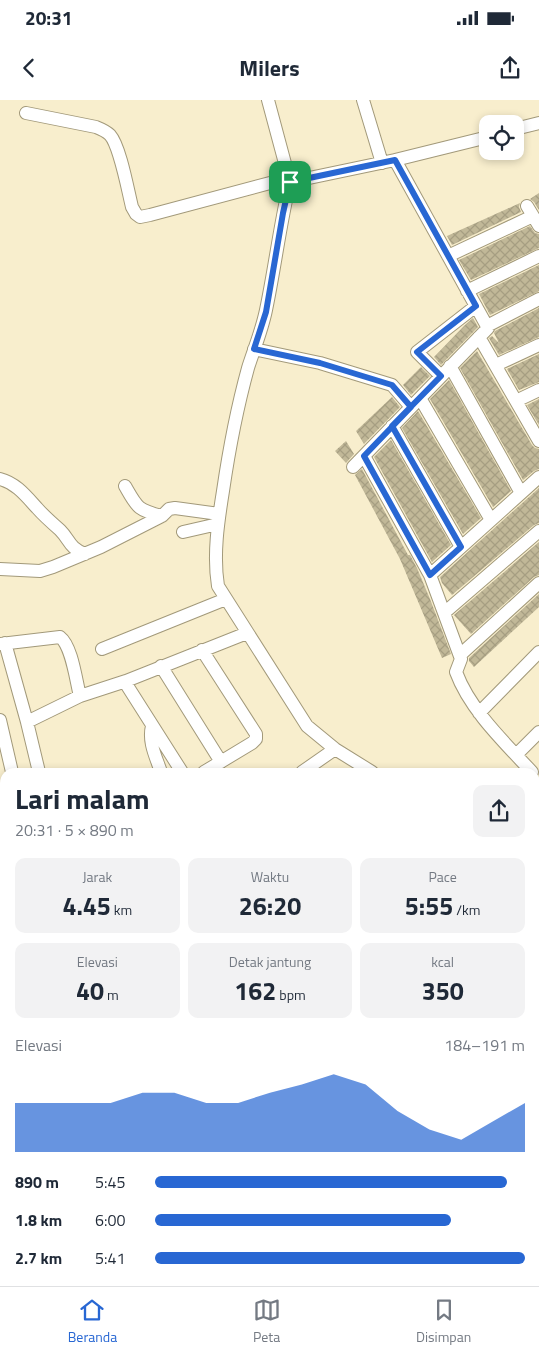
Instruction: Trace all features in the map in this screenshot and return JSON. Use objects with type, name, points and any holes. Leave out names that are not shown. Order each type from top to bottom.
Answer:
[{"type":"street","points":[[268,100],[290,182],[266,312],[239,407],[226,468],[219,519],[216,571],[218,586],[306,726],[335,749],[364,768]]},
{"type":"street","points":[[362,100],[388,161],[448,256],[487,326]]},
{"type":"street","points":[[26,113],[96,127],[106,131],[111,136],[121,161],[132,207],[140,217],[150,216],[270,183],[290,182],[388,161],[479,138]]},
{"type":"street","points":[[524,127],[539,123]]},
{"type":"street","points":[[448,256],[533,216]]},
{"type":"street","points":[[467,291],[539,256]]},
{"type":"street","points":[[353,467],[488,328],[487,326],[539,299]]},
{"type":"street","points":[[441,376],[417,352],[476,306]]},
{"type":"street","points":[[479,337],[539,441]]},
{"type":"street","points":[[496,365],[539,345]]},
{"type":"street","points":[[254,349],[320,363],[392,385],[416,402],[491,520]]},
{"type":"street","points":[[450,366],[521,493]]},
{"type":"street","points":[[516,401],[539,390]]},
{"type":"street","points":[[392,426],[461,547]]},
{"type":"street","points":[[364,456],[430,575],[462,659],[456,672],[461,685],[473,706],[528,768]]},
{"type":"street","points":[[430,575],[539,477]]},
{"type":"street","points":[[0,479],[8,481],[17,487],[61,531],[76,551],[85,554]]},
{"type":"street","points":[[125,486],[136,506],[148,513],[162,516]]},
{"type":"street","points":[[0,569],[40,571],[53,567],[85,554],[162,516],[170,509],[175,508],[219,519]]},
{"type":"street","points":[[182,532],[219,519]]},
{"type":"street","points":[[444,613],[539,531]]},
{"type":"street","points":[[460,655],[539,583]]},
{"type":"street","points":[[102,649],[226,598]]},
{"type":"street","points":[[27,722],[80,696],[126,681],[247,633]]},
{"type":"street","points":[[38,768],[27,722],[2,644],[60,637],[65,640],[80,696]]},
{"type":"street","points":[[202,650],[256,734],[256,739],[252,743],[211,768]]},
{"type":"street","points":[[479,713],[539,652]]},
{"type":"street","points":[[161,666],[221,762]]},
{"type":"street","points":[[126,681],[179,768]]},
{"type":"street","points":[[1,726],[8,768]]},
{"type":"street","points":[[152,726],[150,734],[160,768]]},
{"type":"street","points":[[516,755],[539,732]]},
{"type":"street","points":[[308,768],[335,749]]},
{"type":"building","points":[[539,193],[539,210],[530,199]]},
{"type":"building","points":[[520,203],[521,212],[452,245],[447,236]]},
{"type":"building","points":[[530,226],[535,233],[539,234],[539,248],[471,280],[459,260]]},
{"type":"building","points":[[539,265],[539,291],[490,315],[479,294]]},
{"type":"building","points":[[539,308],[539,337],[499,355],[489,338],[492,336],[499,343],[494,333],[495,331]]},
{"type":"building","points":[[473,318],[478,327],[441,365],[434,357]]},
{"type":"building","points":[[477,351],[532,445],[539,449],[539,469],[523,480],[460,368]]},
{"type":"building","points":[[539,354],[539,382],[519,390],[507,369]]},
{"type":"building","points":[[421,367],[430,376],[411,395],[403,385]]},
{"type":"building","points":[[449,380],[511,491],[493,507],[430,399]]},
{"type":"building","points":[[392,397],[400,407],[364,444],[356,431]]},
{"type":"building","points":[[539,399],[539,425],[527,405]]},
{"type":"building","points":[[418,411],[481,518],[463,534],[402,428]]},
{"type":"building","points":[[391,440],[451,545],[432,562],[374,457]]},
{"type":"building","points":[[346,441],[354,454],[346,463],[335,451]]},
{"type":"building","points":[[362,469],[408,555],[410,555],[417,568],[451,654],[442,658],[400,559],[355,475]]},
{"type":"building","points":[[539,488],[539,523],[534,525],[452,595],[442,583],[440,577]]},
{"type":"building","points":[[539,542],[539,575],[534,577],[471,634],[454,615]]},
{"type":"building","points":[[539,594],[539,607],[474,667],[469,658]]},
{"type":"route","points":[[290,182],[266,312],[254,349],[320,363],[392,385],[411,407],[392,426],[364,456],[430,575],[461,547],[392,426],[441,376],[417,352],[476,306],[395,160],[290,182]]}]
